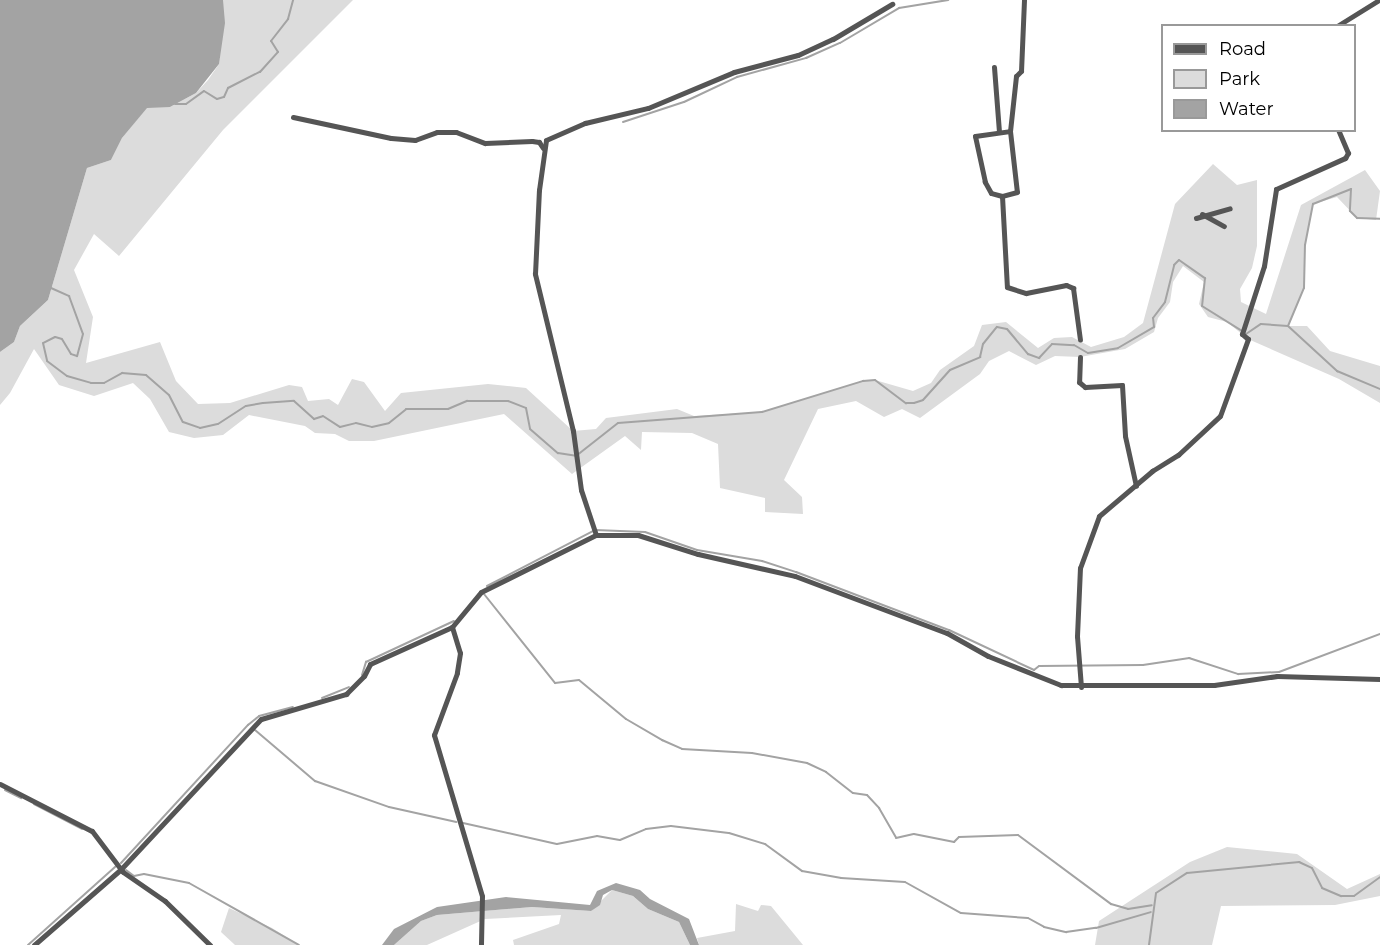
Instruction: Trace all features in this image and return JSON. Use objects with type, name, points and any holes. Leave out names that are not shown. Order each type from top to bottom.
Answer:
[{"type":"street","points":[[1010,131],[975,136],[985,182],[991,193],[1002,196],[1017,192],[1010,131],[1016,76],[1021,71],[1024,0]]},
{"type":"street","points":[[1341,24],[1379,0]]},
{"type":"street","points":[[596,535],[581,490],[573,431],[535,274],[543,148],[546,140],[562,131],[648,108],[734,72],[817,47],[892,1]]},
{"type":"street","points":[[994,68],[999,132]]},
{"type":"street","points":[[293,117],[390,138],[415,140],[437,132],[456,132],[485,142],[539,142],[543,148]]},
{"type":"street","points":[[1081,687],[1077,636],[1080,568],[1100,516],[1178,455],[1220,416],[1248,339],[1242,334],[1264,266],[1276,189],[1345,158],[1348,153],[1339,132]]},
{"type":"street","points":[[1002,196],[1007,287],[1026,293],[1066,285],[1073,288],[1080,340]]},
{"type":"street","points":[[1224,226],[1199,216],[1230,208]]},
{"type":"street","points":[[1080,357],[1079,382],[1085,387],[1122,385],[1125,436],[1136,486]]},
{"type":"street","points":[[34,945],[121,869],[261,718],[346,694],[364,676],[370,664],[452,627],[481,592],[596,535],[638,535],[698,554],[795,576],[947,633],[988,656],[1040,677],[1081,687],[1214,686],[1277,676],[1380,679]]},
{"type":"street","points":[[452,627],[460,653],[457,673],[434,735],[482,896],[481,945]]},
{"type":"street","points":[[0,784],[88,829],[121,869],[165,901],[210,945]]},
{"type":"green space","points":[[223,0],[353,0],[223,130],[119,256],[94,234],[74,270],[93,317],[86,363],[160,342],[176,381],[198,404],[230,403],[289,385],[302,387],[308,401],[329,399],[338,405],[352,379],[364,382],[385,411],[401,393],[488,384],[526,388],[573,431],[596,429],[606,418],[677,409],[694,416],[762,412],[863,381],[875,380],[913,391],[931,383],[940,370],[974,346],[982,325],[1006,322],[1038,348],[1054,338],[1072,337],[1091,347],[1124,337],[1143,323],[1175,204],[1213,164],[1237,185],[1257,180],[1257,246],[1252,268],[1240,289],[1241,302],[1266,314],[1301,205],[1365,170],[1380,191],[1376,220],[1357,218],[1337,197],[1313,204],[1305,245],[1304,288],[1288,326],[1307,326],[1330,351],[1380,366],[1380,403],[1339,379],[1248,339],[1227,322],[1208,317],[1199,304],[1204,282],[1183,266],[1173,282],[1170,302],[1158,318],[1154,332],[1125,349],[1080,357],[1055,356],[1036,365],[1009,351],[989,361],[980,374],[920,418],[902,409],[884,417],[856,401],[818,409],[784,480],[802,497],[803,514],[765,512],[765,498],[720,488],[718,444],[692,433],[642,432],[641,450],[625,436],[572,474],[504,414],[374,441],[349,441],[335,434],[315,433],[305,426],[249,415],[223,435],[194,438],[169,432],[150,399],[133,383],[94,396],[59,385],[34,349],[10,393],[0,405],[0,352],[14,342],[20,326],[48,300],[87,168],[111,160],[122,138],[147,107],[170,107],[196,93],[208,80],[219,64]]},
{"type":"green space","points":[[1227,847],[1297,854],[1347,889],[1380,874],[1380,896],[1335,905],[1221,906],[1212,945],[1095,945],[1099,921],[1190,862]]},
{"type":"green space","points":[[612,890],[633,896],[648,909],[679,922],[690,945],[514,945],[513,940],[559,924],[561,915],[485,919],[427,945],[394,945],[421,921],[437,915],[532,907],[591,911]]},
{"type":"green space","points":[[736,904],[758,911],[761,905],[771,906],[803,945],[699,945],[697,938],[735,931]]},
{"type":"green space","points":[[229,908],[272,928],[299,945],[235,945],[221,932]]},
{"type":"water","points":[[0,0],[223,0],[225,23],[219,64],[196,93],[170,107],[147,108],[122,138],[111,160],[87,168],[48,300],[20,326],[14,342],[0,352]]},
{"type":"water","points":[[616,883],[640,890],[650,899],[689,919],[699,945],[690,945],[679,922],[648,909],[633,896],[612,890],[603,895],[600,905],[591,911],[532,907],[437,915],[421,921],[394,945],[382,945],[394,929],[437,907],[506,897],[590,905],[597,891]]},
{"type":"waterway","points":[[175,104],[186,104],[204,91],[217,99],[224,97],[228,88],[260,72],[278,52],[271,41],[288,19],[293,0]]},
{"type":"waterway","points":[[623,122],[684,102],[737,77],[806,58],[840,43],[899,8],[948,0]]},
{"type":"waterway","points":[[1288,326],[1304,288],[1305,245],[1313,204],[1351,189],[1350,211],[1357,218],[1380,219]]},
{"type":"waterway","points":[[51,288],[69,296],[83,334],[77,356],[71,354],[62,339],[55,337],[43,343],[47,361],[67,376],[91,383],[104,383],[122,373],[146,375],[169,395],[183,422],[200,428],[218,424],[246,406],[263,403],[294,401],[314,419],[323,416],[340,427],[356,423],[372,427],[389,423],[406,409],[448,409],[467,401],[508,401],[526,408],[530,429],[558,453],[576,456],[618,423],[762,412],[863,381],[875,380],[906,403],[914,403],[923,400],[950,370],[980,357],[983,344],[997,327],[1007,329],[1028,354],[1039,358],[1052,344],[1074,345],[1088,353],[1118,348],[1154,327],[1153,318],[1165,302],[1174,265],[1179,260],[1205,278],[1202,306],[1242,331]]},
{"type":"waterway","points":[[1246,334],[1261,324],[1288,326],[1337,371],[1380,389]]},
{"type":"waterway","points":[[487,586],[595,530],[645,532],[697,550],[762,561],[796,572],[949,630],[1034,670],[1039,666],[1143,665],[1189,658],[1238,674],[1279,672],[1380,634]]},
{"type":"waterway","points":[[484,594],[555,683],[579,680],[626,719],[662,740],[682,749],[752,753],[807,763],[826,772],[853,793],[867,795],[879,808],[896,838],[914,834],[954,842],[959,837],[1018,835],[1111,904],[1128,909],[1152,905]]},
{"type":"waterway","points":[[362,675],[366,662],[454,621]]},
{"type":"waterway","points":[[322,698],[349,687]]},
{"type":"waterway","points":[[121,863],[248,725],[259,716],[293,707]]},
{"type":"waterway","points":[[255,730],[315,781],[389,807],[456,822]]},
{"type":"waterway","points":[[5,790],[21,798]]},
{"type":"waterway","points":[[34,804],[82,829]]},
{"type":"waterway","points":[[463,823],[557,844],[597,836],[620,840],[646,829],[671,826],[729,833],[765,844],[802,871],[841,878],[905,882],[961,913],[1028,918],[1044,927],[1066,932],[1096,928],[1151,912]]},
{"type":"waterway","points":[[1149,945],[1156,893],[1187,873],[1299,862],[1312,868],[1322,888],[1341,896],[1354,896],[1380,877]]},
{"type":"waterway","points":[[28,945],[116,866]]},
{"type":"waterway","points":[[126,870],[134,876],[144,874],[189,883],[299,945]]}]
